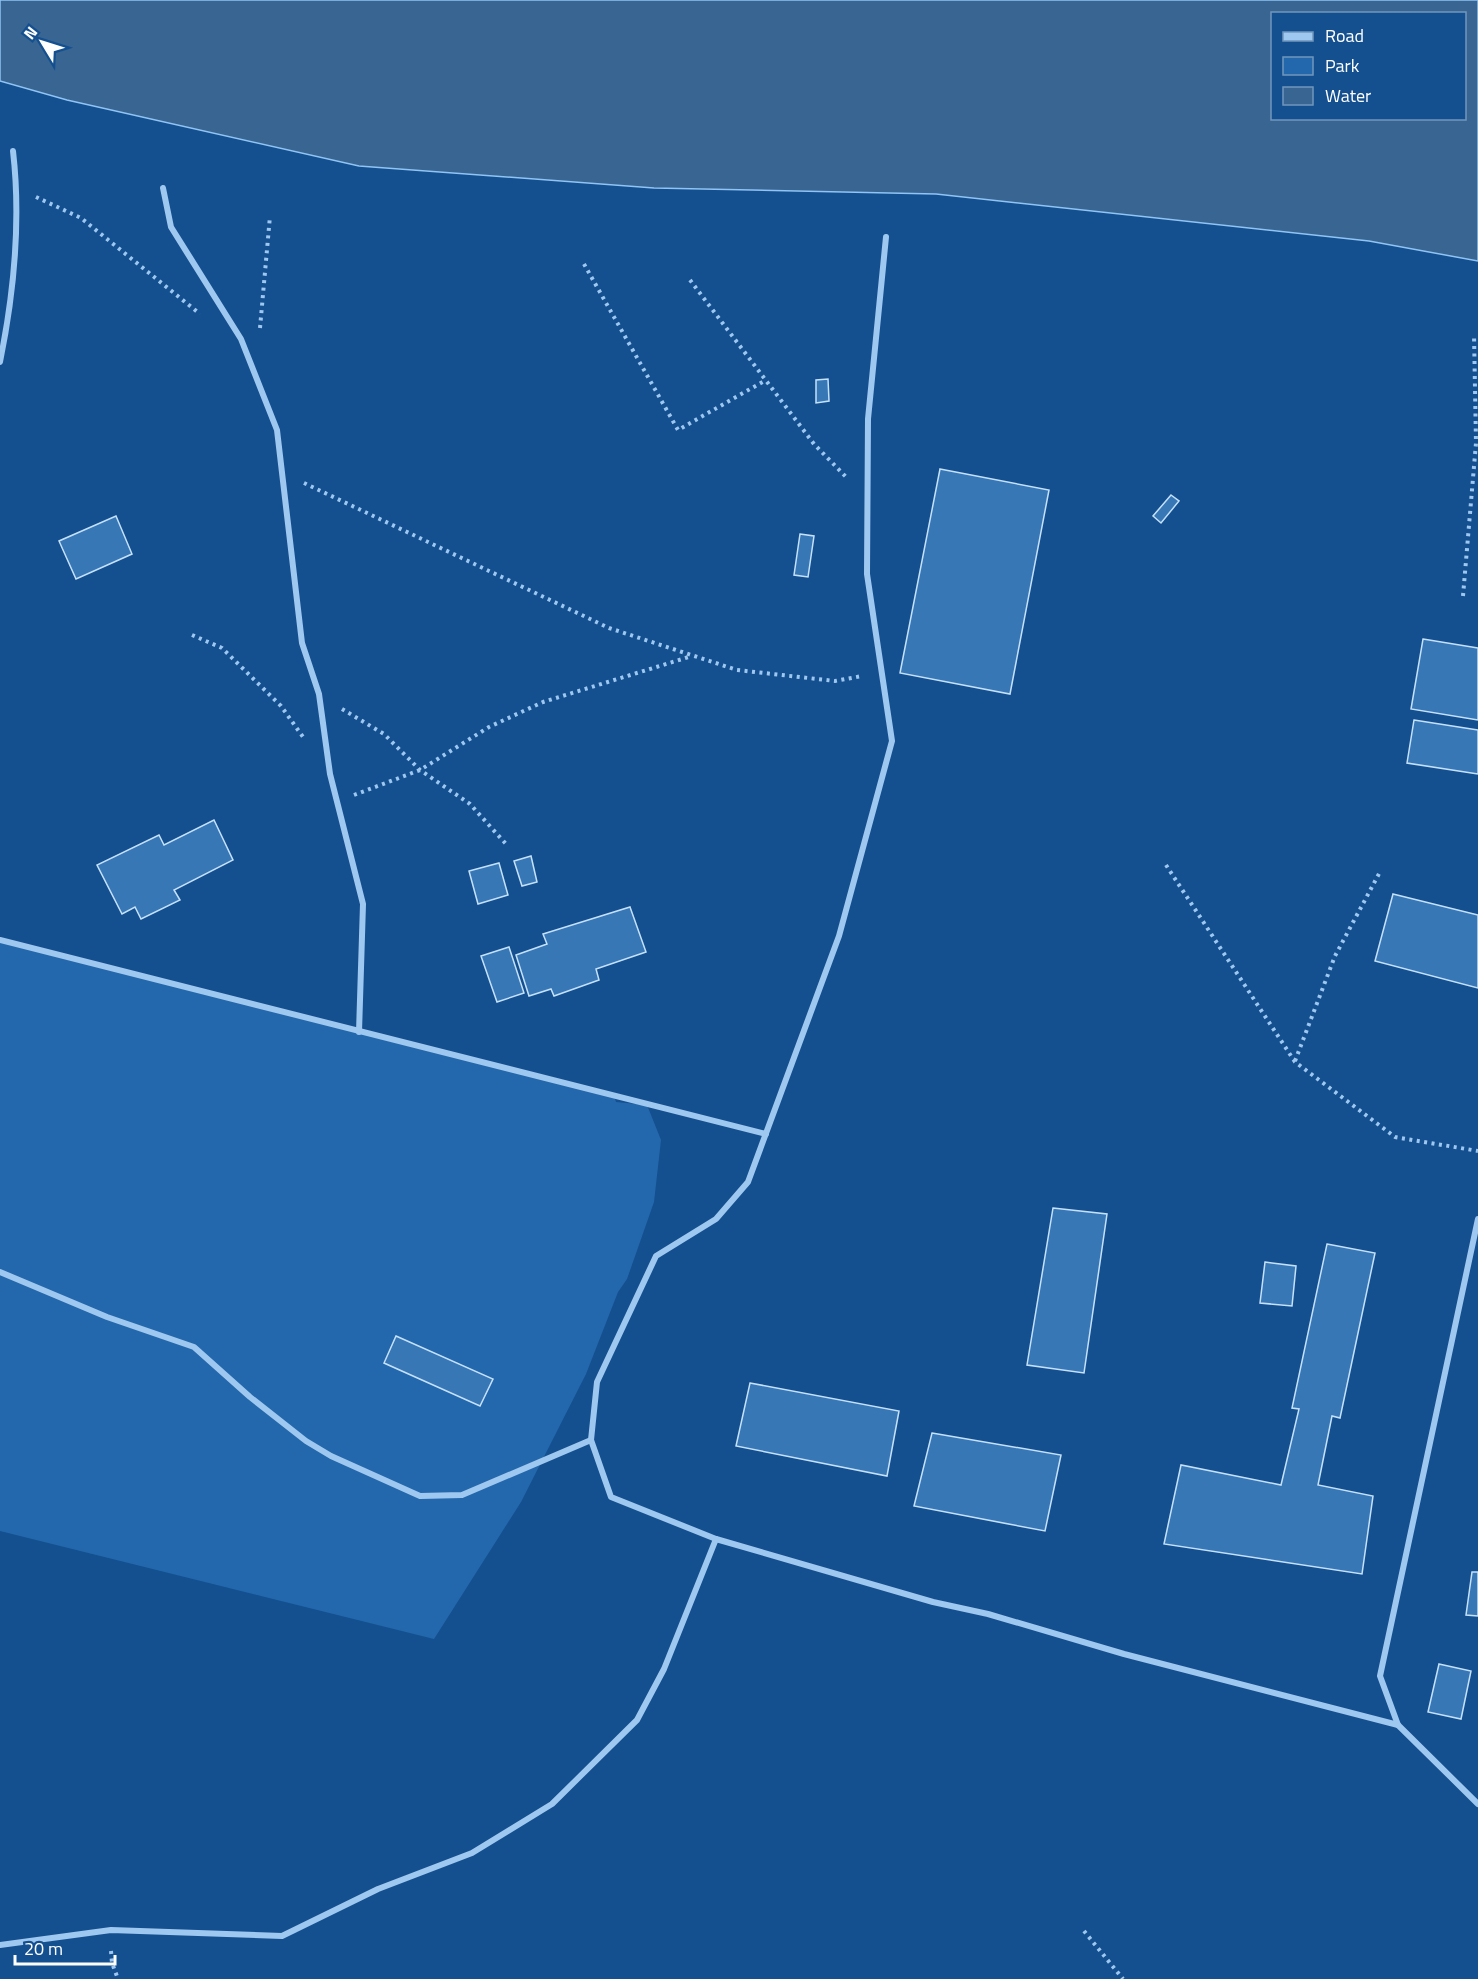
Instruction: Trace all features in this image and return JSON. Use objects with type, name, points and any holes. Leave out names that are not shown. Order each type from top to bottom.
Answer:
[{"type":"street","points":[[0,362],[10,312],[17,188],[13,151]]},
{"type":"street","points":[[163,188],[171,227],[241,339],[277,430],[302,643],[319,694],[330,774],[363,904],[359,1032]]},
{"type":"street","points":[[886,237],[868,419],[867,574],[892,741],[838,936],[748,1182],[716,1219],[656,1256],[597,1383],[591,1440],[611,1497],[716,1539],[933,1602],[988,1614],[1124,1654],[1398,1725]]},
{"type":"street","points":[[0,940],[766,1134]]},
{"type":"street","points":[[1478,1219],[1380,1676],[1398,1725],[1478,1804]]},
{"type":"street","points":[[0,1272],[107,1317],[194,1347],[250,1397],[306,1441],[331,1456],[420,1496],[462,1495],[591,1440]]},
{"type":"street","points":[[0,1945],[111,1930],[282,1936],[378,1889],[472,1853],[552,1804],[637,1720],[664,1669],[716,1539]]},
{"type":"path","points":[[17,188],[81,218],[206,320]]},
{"type":"path","points":[[260,333],[264,253],[270,216]]},
{"type":"path","points":[[584,264],[678,430],[766,380]]},
{"type":"path","points":[[690,280],[814,444],[867,499]]},
{"type":"path","points":[[1463,596],[1476,443],[1474,334]]},
{"type":"path","points":[[282,473],[363,509],[609,628],[692,656],[737,670],[835,681],[882,673]]},
{"type":"path","points":[[192,635],[222,648],[281,706],[330,774]]},
{"type":"path","points":[[337,802],[420,770],[489,727],[543,702],[692,656]]},
{"type":"path","points":[[319,694],[384,734],[420,770],[470,804],[506,844]]},
{"type":"path","points":[[1166,866],[1295,1062],[1395,1137],[1478,1152]]},
{"type":"path","points":[[1295,1062],[1335,956],[1381,870]]},
{"type":"path","points":[[111,1930],[112,1963],[117,1979]]},
{"type":"path","points":[[1084,1931],[1123,1979]]},
{"type":"green space","points":[[0,940],[614,1096],[616,1102],[647,1105],[661,1140],[654,1202],[627,1279],[618,1292],[586,1374],[521,1502],[434,1639],[0,1531]]},
{"type":"water","points":[[0,0],[1478,0],[1478,261],[1369,241],[936,194],[654,188],[359,166],[67,100],[0,81]]},
{"type":"building","points":[[828,379],[829,401],[816,403],[816,380]]},
{"type":"building","points":[[940,469],[1049,490],[1010,694],[900,673]]},
{"type":"building","points":[[1171,495],[1179,501],[1161,523],[1153,516]]},
{"type":"building","points":[[116,516],[132,554],[76,579],[59,541]]},
{"type":"building","points":[[800,534],[814,536],[808,577],[794,575]]},
{"type":"building","points":[[1423,639],[1478,648],[1478,720],[1411,709]]},
{"type":"building","points":[[1414,720],[1478,730],[1478,774],[1407,763]]},
{"type":"building","points":[[214,820],[233,860],[174,890],[180,900],[141,919],[135,907],[122,914],[97,865],[159,835],[164,845]]},
{"type":"building","points":[[531,856],[537,882],[522,886],[514,861]]},
{"type":"building","points":[[499,863],[508,895],[478,904],[469,871]]},
{"type":"building","points":[[1393,894],[1478,915],[1478,988],[1375,961]]},
{"type":"building","points":[[630,907],[646,952],[596,969],[599,980],[554,996],[551,989],[529,996],[516,955],[547,944],[543,934]]},
{"type":"building","points":[[509,947],[524,993],[497,1002],[481,956]]},
{"type":"building","points":[[1053,1208],[1107,1214],[1084,1373],[1027,1365]]},
{"type":"building","points":[[1327,1244],[1375,1253],[1340,1418],[1332,1416],[1318,1485],[1373,1496],[1362,1574],[1164,1544],[1181,1465],[1281,1485],[1299,1409],[1292,1408]]},
{"type":"building","points":[[1265,1262],[1296,1266],[1292,1306],[1260,1303]]},
{"type":"building","points":[[396,1336],[493,1379],[480,1406],[384,1363]]},
{"type":"building","points":[[750,1383],[899,1411],[887,1476],[736,1446]]},
{"type":"building","points":[[932,1433],[1061,1455],[1045,1531],[914,1506]]},
{"type":"building","points":[[1472,1572],[1478,1572],[1478,1616],[1466,1615]]},
{"type":"building","points":[[1439,1664],[1471,1671],[1461,1719],[1428,1712]]}]
